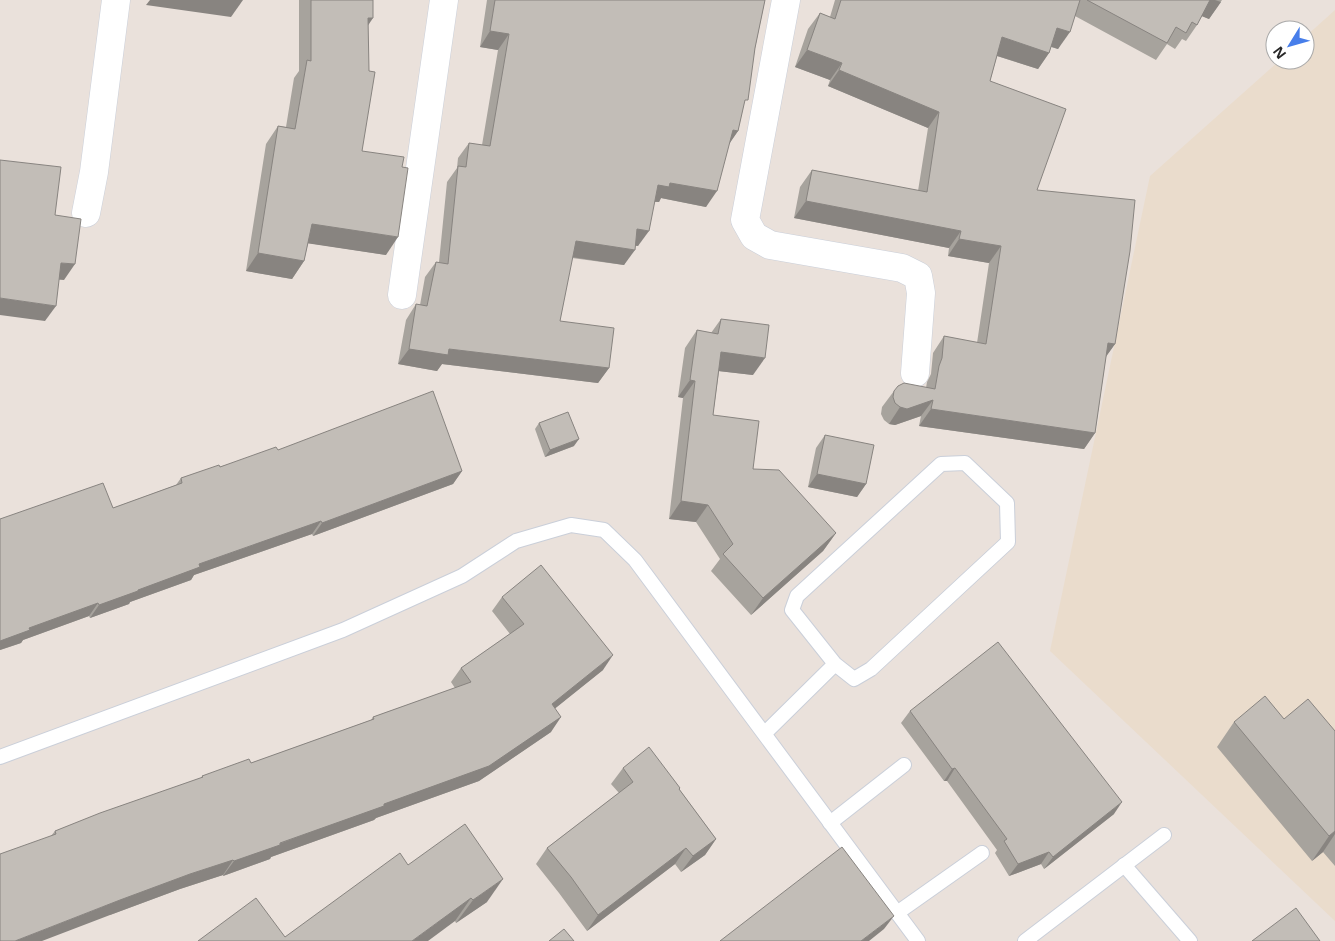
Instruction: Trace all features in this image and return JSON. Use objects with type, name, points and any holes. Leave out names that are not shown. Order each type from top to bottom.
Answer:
[{"type":"street","points":[[86,214],[94,172],[116,0]]},
{"type":"street","points":[[402,294],[444,0]]},
{"type":"street","points":[[786,0],[745,220],[754,236],[770,245],[902,268],[918,276],[921,293],[915,373]]},
{"type":"lane","points":[[965,463],[1007,503],[1008,542],[871,669],[854,680],[835,664],[792,610],[797,596],[941,464],[965,463]]},
{"type":"lane","points":[[0,756],[343,630],[462,576],[516,541],[571,525],[604,530],[635,560],[918,941]]},
{"type":"lane","points":[[765,733],[835,664]]},
{"type":"lane","points":[[830,823],[904,765]]},
{"type":"lane","points":[[1025,941],[1044,935],[1124,866],[1164,835]]},
{"type":"lane","points":[[897,913],[982,853]]},
{"type":"lane","points":[[1124,866],[1190,941]]},
{"type":"shaded area","points":[[1335,10],[1335,921],[1050,651],[1150,176],[1269,70],[1315,70],[1315,28]]},
{"type":"building","points":[[311,0],[373,0],[373,18],[368,18],[369,71],[375,72],[362,151],[404,157],[402,167],[408,168],[398,237],[312,224],[304,261],[258,253],[278,126],[295,129],[307,60],[311,61]]},
{"type":"building","points":[[495,0],[765,0],[755,48],[748,100],[745,100],[738,131],[733,130],[717,191],[670,183],[669,187],[658,185],[649,231],[637,229],[635,250],[576,241],[560,321],[614,328],[609,368],[449,349],[448,355],[409,349],[416,304],[427,306],[436,262],[448,264],[458,166],[466,167],[469,143],[490,146],[509,34],[490,31]]},
{"type":"building","points":[[841,0],[1080,0],[1070,32],[1057,28],[1049,53],[1002,37],[990,81],[1066,109],[1037,190],[1135,200],[1130,251],[1115,344],[1108,343],[1095,433],[931,409],[933,400],[907,409],[895,403],[894,391],[904,383],[935,389],[942,358],[944,336],[986,344],[1001,246],[959,239],[961,231],[806,201],[812,170],[927,192],[939,112],[839,70],[842,63],[807,50],[820,13],[835,19]]},
{"type":"building","points":[[1087,0],[1210,0],[1197,25],[1192,22],[1186,33],[1176,27],[1167,43]]},
{"type":"building","points":[[0,160],[61,167],[55,215],[81,219],[75,264],[61,263],[56,306],[0,298]]},
{"type":"building","points":[[721,319],[769,325],[765,358],[721,352],[713,415],[759,421],[753,469],[779,470],[836,533],[763,598],[723,554],[733,544],[708,505],[681,501],[695,381],[690,380],[697,330],[718,334]]},
{"type":"building","points":[[433,391],[462,471],[322,523],[321,521],[199,564],[200,567],[138,591],[29,628],[30,630],[0,641],[0,519],[103,483],[113,508],[182,483],[181,478],[219,465],[220,467],[276,447],[278,450]]},
{"type":"building","points":[[568,412],[579,439],[550,450],[539,423]]},
{"type":"building","points":[[825,435],[874,445],[866,484],[817,474]]},
{"type":"building","points":[[541,565],[613,655],[552,704],[561,717],[489,766],[280,843],[280,845],[190,874],[15,941],[0,941],[0,854],[56,834],[55,831],[100,813],[249,759],[251,763],[471,682],[461,668],[524,624],[502,597]]},
{"type":"building","points":[[998,642],[1122,802],[1053,857],[1049,852],[1018,864],[1004,841],[1007,839],[955,768],[952,769],[910,711]]},
{"type":"building","points":[[1265,696],[1284,719],[1308,699],[1335,731],[1335,831],[1329,836],[1234,722]]},
{"type":"building","points":[[649,747],[716,839],[693,856],[686,848],[598,915],[571,877],[547,848],[633,782],[623,768]]},
{"type":"building","points":[[465,824],[503,879],[473,900],[471,898],[412,941],[198,941],[256,898],[285,937],[400,853],[408,865]]},
{"type":"building","points":[[842,847],[894,916],[861,941],[720,941]]},
{"type":"building","points":[[1296,908],[1320,941],[1252,941]]},
{"type":"building","points":[[564,929],[574,941],[549,941]]}]
